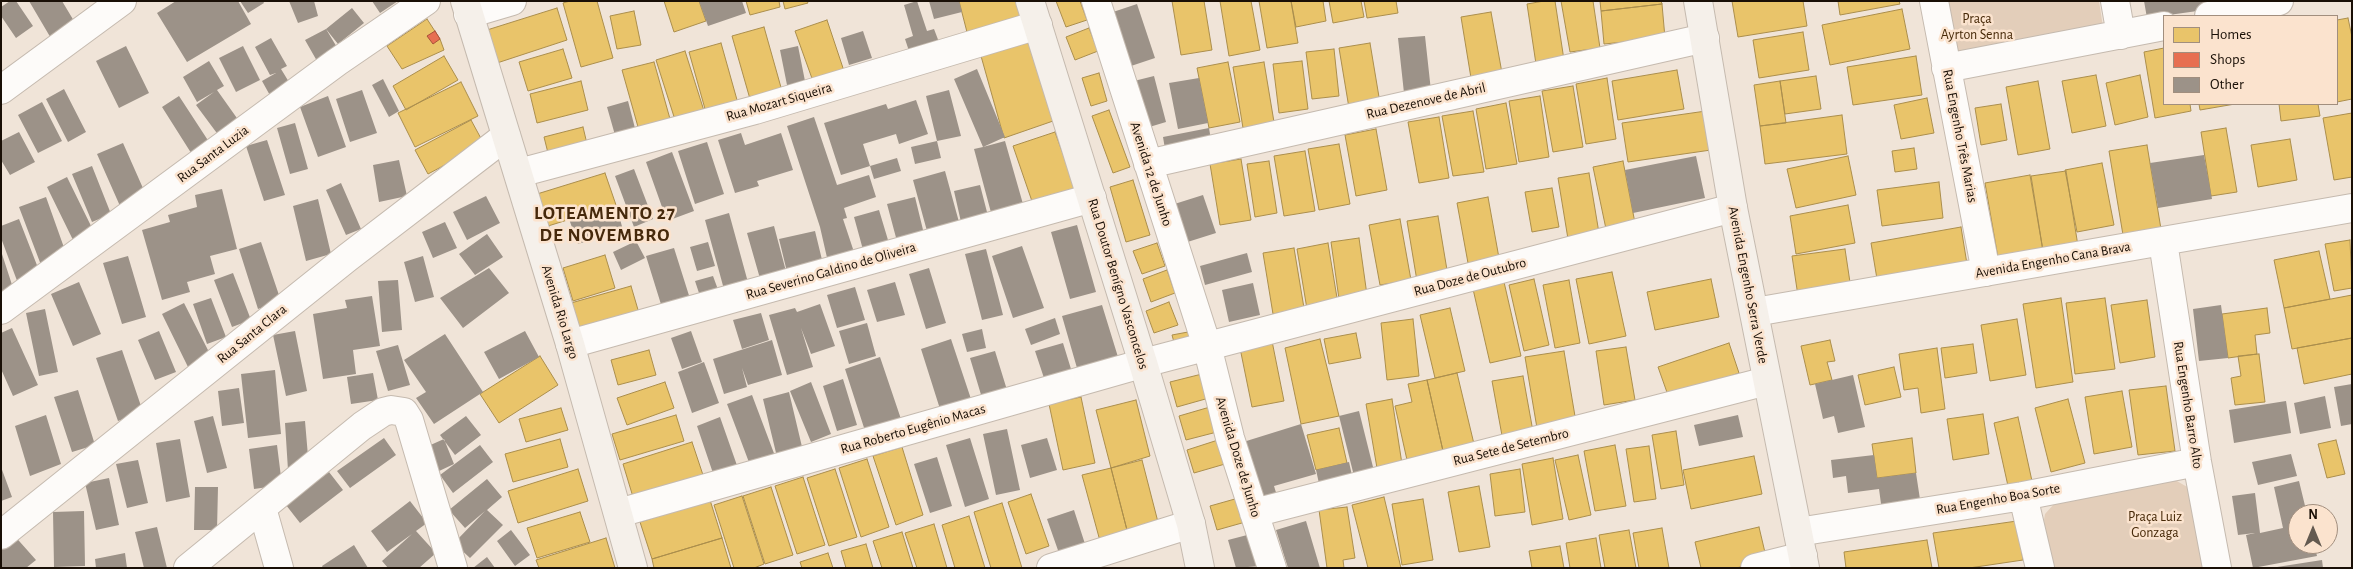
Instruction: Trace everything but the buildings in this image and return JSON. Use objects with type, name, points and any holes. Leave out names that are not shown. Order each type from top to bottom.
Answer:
[{"type":"main road","name":"Avenida Engenho Serra Verde","points":[[1698,1],[1733,208],[1802,552]]},
{"type":"main road","name":"Avenida Rio Largo","points":[[466,7],[519,173],[570,344],[619,512],[633,568]]},
{"type":"main road","name":"Rua Doutor Benígno Vasconcelos","points":[[1034,13],[1143,363],[1191,524],[1200,568]]},
{"type":"street","points":[[1,90],[122,1]]},
{"type":"street","name":"Rua Santa Luzia","points":[[1,310],[337,62],[426,1]]},
{"type":"street","points":[[466,7],[512,1]]},
{"type":"street","name":"Rua Engenho Três Marias","points":[[1934,1],[1986,272]]},
{"type":"street","points":[[2115,1],[2121,35]]},
{"type":"street","points":[[2214,15],[2279,1]]},
{"type":"street","name":"Avenida 12 de Junho","points":[[1102,3],[1148,164],[1207,346]]},
{"type":"street","name":"Rua Mozart Siqueira","points":[[519,173],[755,110],[1034,13]]},
{"type":"street","points":[[1946,68],[2163,26]]},
{"type":"street","name":"Rua Dezenove de Abril","points":[[1148,164],[1705,38]]},
{"type":"street","name":"Rua Santa Clara","points":[[1,535],[332,271],[506,136]]},
{"type":"street","name":"Rua Severino Galdino de Oliveira","points":[[570,344],[1092,198]]},
{"type":"street","name":"Rua Doze de Outubro","points":[[1207,346],[1733,208]]},
{"type":"street","name":"Avenida Engenho Cana Brava","points":[[1755,312],[2352,208]]},
{"type":"street","name":"Rua Engenho Barro Alto","points":[[2162,242],[2197,462],[2217,568]]},
{"type":"street","name":"Rua Roberto Eugênio Macas","points":[[619,512],[1207,346]]},
{"type":"street","name":"Avenida Doze de Junho","points":[[1207,346],[1230,438],[1272,568]]},
{"type":"street","name":"Rua Sete de Setembro","points":[[1254,512],[1767,381]]},
{"type":"street","points":[[188,568],[362,426],[388,410],[404,412],[409,420],[453,568]]},
{"type":"street","name":"Rua Engenho Boa Sorte","points":[[1755,568],[1802,552],[2023,496],[2197,462]]},
{"type":"street","points":[[2023,496],[2040,568]]},
{"type":"street","points":[[262,508],[279,568]]},
{"type":"street","points":[[1052,568],[1191,524]]},
{"type":"green space","name":"Praça Ayrton Senna","points":[[1943,1],[2099,1],[2103,27],[1958,56]]},
{"type":"green space","name":"Praça Luiz Gonzaga","points":[[2175,480],[2189,488],[2208,568],[2052,568],[2044,520],[2045,514],[2054,504]]},
{"type":"district","name":"LOTEAMENTO 27 DE NOVEMBRO","points":[[605,224]]}]
